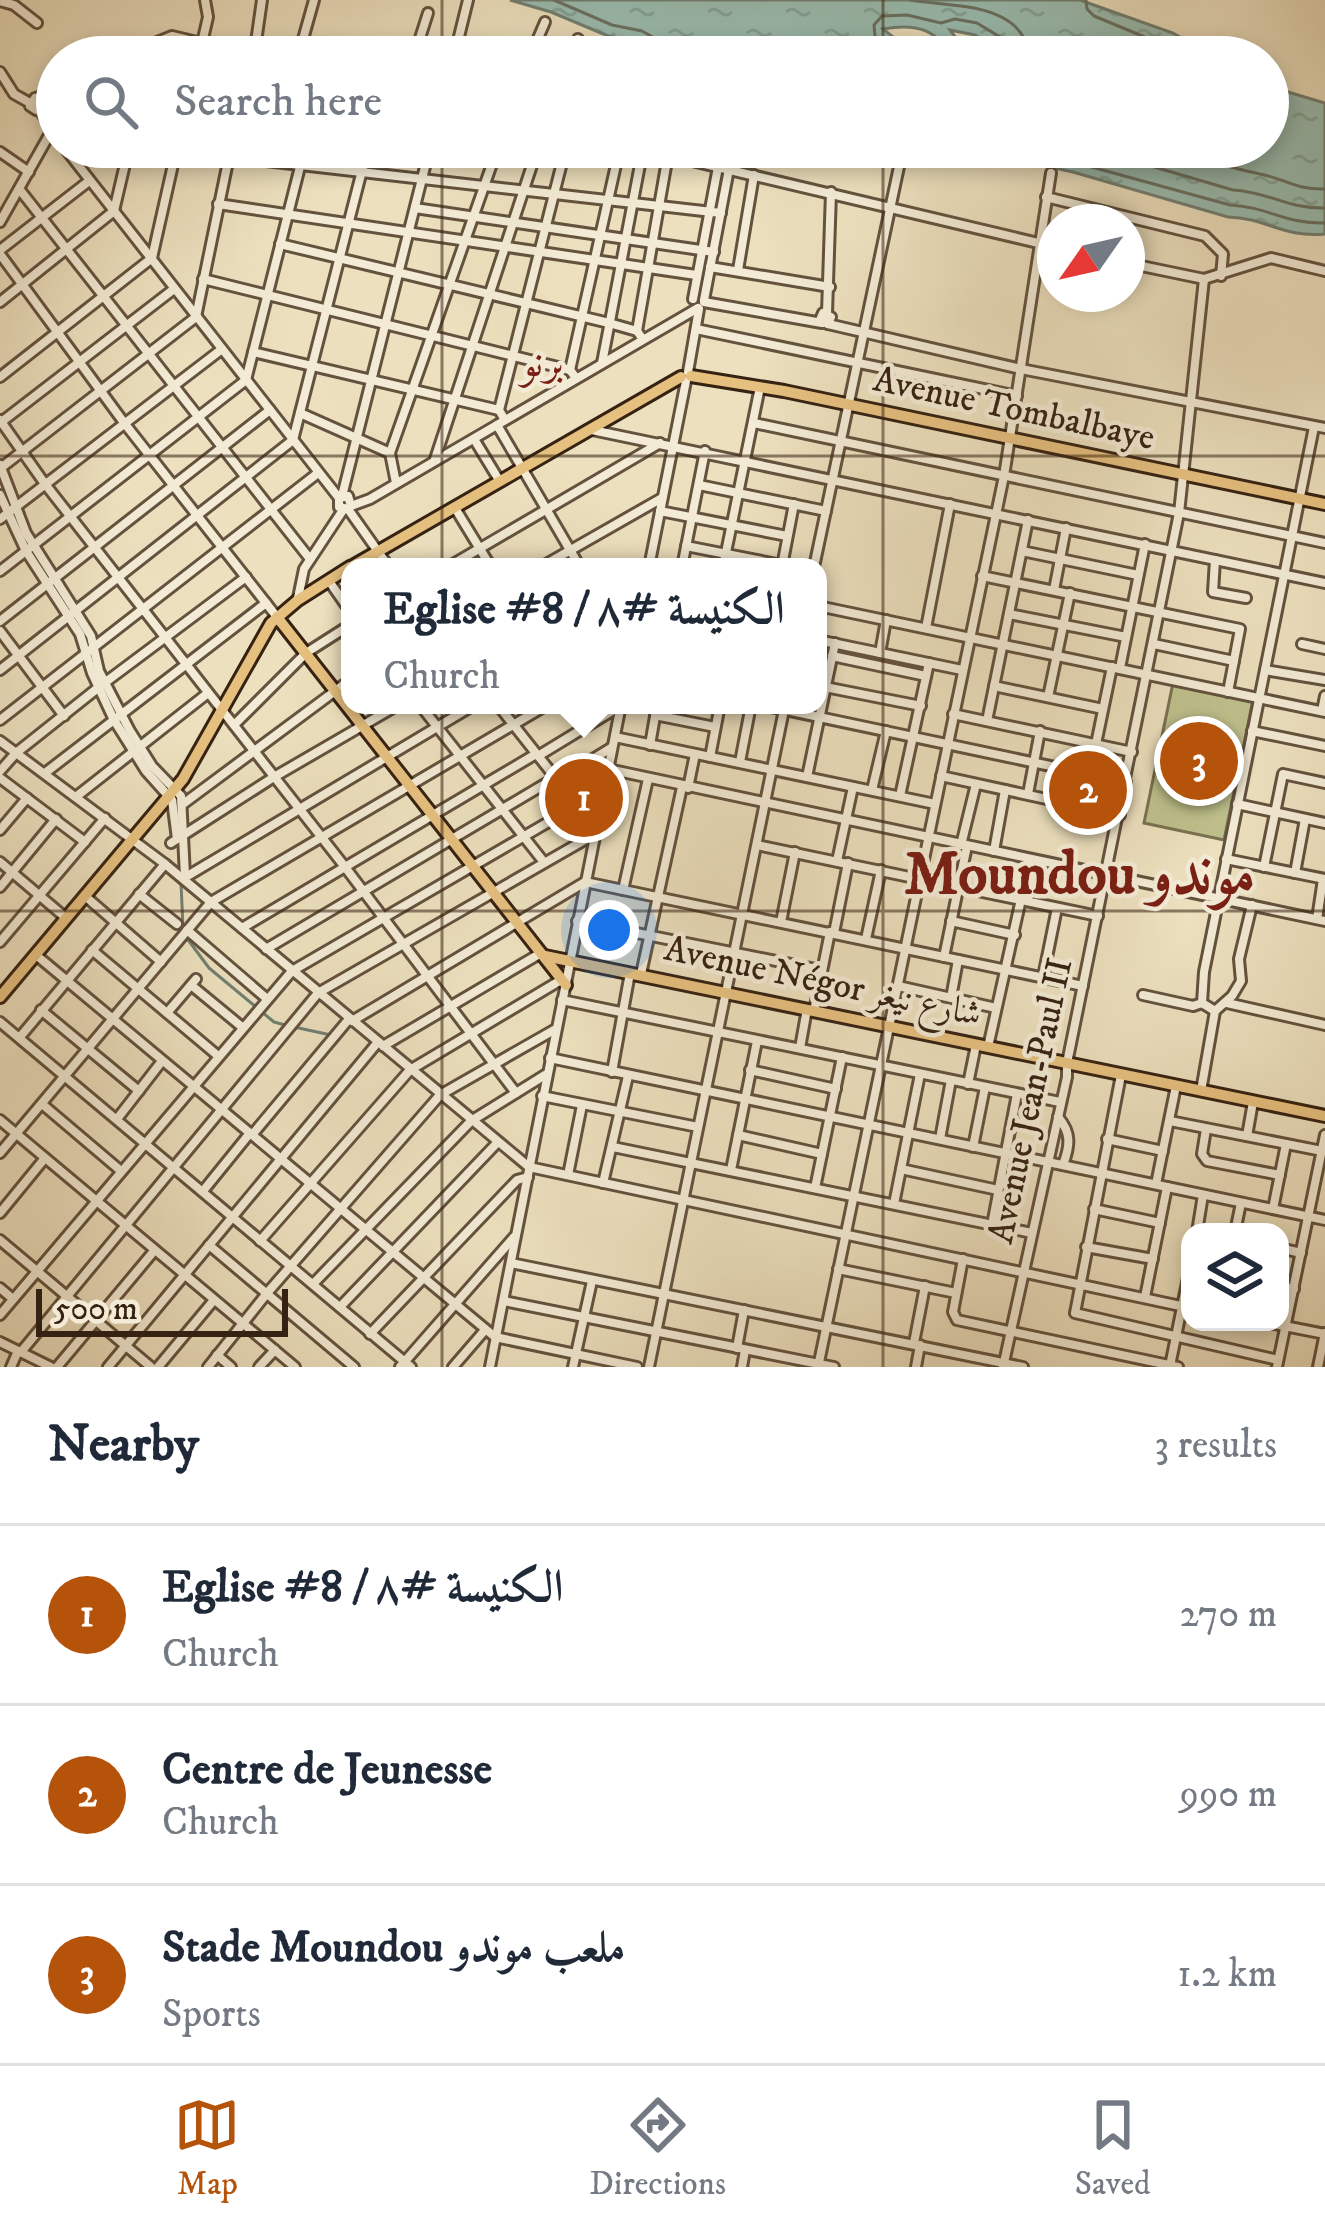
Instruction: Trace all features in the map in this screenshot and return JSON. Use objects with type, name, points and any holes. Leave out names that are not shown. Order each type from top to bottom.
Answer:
[{"type":"main road","name":"Avenue Tombalbaye","points":[[686,376],[760,387],[1325,504]]},
{"type":"main road","points":[[366,558],[686,376]]},
{"type":"main road","points":[[0,996],[172,793],[277,616],[341,572]]},
{"type":"main road","points":[[277,616],[341,697]]},
{"type":"main road","points":[[354,714],[563,983]]},
{"type":"main road","name":"Avenue Négor شارع نيغر","points":[[543,955],[1325,1116]]},
{"type":"street","points":[[202,36],[208,16],[205,0]]},
{"type":"street","points":[[257,36],[262,0]]},
{"type":"street","points":[[304,36],[314,0]]},
{"type":"street","points":[[0,1],[37,22]]},
{"type":"street","points":[[459,36],[468,1]]},
{"type":"street","points":[[421,36],[428,13]]},
{"type":"street","points":[[539,36],[545,22]]},
{"type":"street","points":[[0,72],[14,94],[36,101]]},
{"type":"street","points":[[0,152],[29,172]]},
{"type":"street","points":[[0,222],[36,161]]},
{"type":"street","points":[[79,168],[318,473],[341,497],[350,498],[310,560],[299,582],[298,600]]},
{"type":"street","points":[[0,302],[114,212],[123,168]]},
{"type":"street","points":[[0,376],[152,259],[172,168]]},
{"type":"street","points":[[8,512],[1,466],[196,316],[227,168]]},
{"type":"street","points":[[0,571],[246,380],[300,168]]},
{"type":"street","points":[[321,168],[721,212]]},
{"type":"street","points":[[0,670],[293,440],[363,168]]},
{"type":"street","points":[[341,497],[425,168]]},
{"type":"street","points":[[396,483],[390,453],[490,168]]},
{"type":"street","points":[[435,460],[531,168]]},
{"type":"street","points":[[561,168],[499,410],[521,467],[575,558]]},
{"type":"street","points":[[573,374],[616,168]]},
{"type":"street","points":[[602,363],[636,168]]},
{"type":"street","points":[[639,335],[666,168]]},
{"type":"street","points":[[699,304],[696,275],[715,168]]},
{"type":"street","points":[[724,168],[1037,243]]},
{"type":"street","points":[[816,558],[899,168]]},
{"type":"street","points":[[651,558],[729,169]]},
{"type":"street","points":[[1045,204],[1051,173]]},
{"type":"street","points":[[738,270],[754,175]]},
{"type":"street","points":[[89,181],[0,252],[56,334],[277,616]]},
{"type":"street","points":[[20,190],[310,560]]},
{"type":"street","points":[[825,324],[820,316],[827,313],[830,287],[831,192]]},
{"type":"street","points":[[1046,196],[1205,236],[1222,254],[1221,276]]},
{"type":"street","points":[[218,205],[696,275]]},
{"type":"street","points":[[415,208],[714,252]]},
{"type":"street","points":[[280,244],[609,323],[639,335]]},
{"type":"street","points":[[818,1365],[1004,476],[1037,257]]},
{"type":"street","points":[[1145,267],[1204,278],[1271,258],[1325,271]]},
{"type":"street","points":[[710,266],[830,287]]},
{"type":"street","points":[[203,278],[573,374]]},
{"type":"street","name":"Avenue Jean-Paul II","points":[[1004,1365],[1161,613],[1179,513],[1204,278]]},
{"type":"street","points":[[174,290],[1,422],[516,1093]]},
{"type":"street","points":[[347,508],[370,500],[573,374],[602,363],[639,335],[699,304],[825,324],[1021,369],[1320,428],[1237,804],[1202,1004]]},
{"type":"street","points":[[696,329],[1017,396]]},
{"type":"street","points":[[8,512],[222,349]]},
{"type":"street","points":[[253,352],[499,410]]},
{"type":"street","points":[[725,558],[760,387]]},
{"type":"street","points":[[0,621],[270,410]]},
{"type":"street","points":[[300,413],[390,453]]},
{"type":"street","points":[[754,423],[1325,542]]},
{"type":"street","points":[[589,429],[1325,583]]},
{"type":"street","points":[[474,439],[499,480]]},
{"type":"street","points":[[464,558],[661,442]]},
{"type":"street","points":[[684,558],[705,450]]},
{"type":"street","points":[[0,720],[318,473]]},
{"type":"street","points":[[327,483],[346,482]]},
{"type":"street","points":[[699,484],[826,511]]},
{"type":"street","points":[[0,495],[72,613],[102,685],[137,750],[172,793],[182,877]]},
{"type":"street","points":[[557,558],[663,497]]},
{"type":"street","points":[[784,558],[794,504]]},
{"type":"street","points":[[926,628],[950,504]]},
{"type":"street","points":[[454,506],[486,558]]},
{"type":"street","points":[[347,508],[382,558]]},
{"type":"street","points":[[660,511],[788,536]]},
{"type":"street","points":[[987,721],[1028,520]]},
{"type":"street","points":[[1054,590],[1066,528]]},
{"type":"street","points":[[1096,743],[1126,638],[1145,544]]},
{"type":"street","points":[[686,546],[745,558]]},
{"type":"street","points":[[1022,551],[1138,575]]},
{"type":"street","points":[[1215,560],[1214,592],[1246,598]]},
{"type":"street","points":[[982,576],[1240,629],[1228,692]]},
{"type":"street","points":[[85,842],[0,775],[16,753],[246,577]]},
{"type":"street","points":[[328,580],[341,598]]},
{"type":"street","points":[[1048,697],[1070,593]]},
{"type":"street","points":[[45,773],[266,603]]},
{"type":"street","points":[[827,608],[1323,711],[1325,696]]},
{"type":"street","points":[[1009,614],[1126,638]]},
{"type":"street","points":[[880,653],[886,620]]},
{"type":"street","points":[[234,725],[306,652],[341,631]]},
{"type":"street","points":[[0,632],[64,716]]},
{"type":"street","points":[[827,642],[962,670]]},
{"type":"street","points":[[827,675],[835,643]]},
{"type":"street","points":[[1154,644],[1234,661]]},
{"type":"street","points":[[1302,644],[1325,649]]},
{"type":"street","points":[[832,656],[926,676]]},
{"type":"street","points":[[900,796],[929,663]]},
{"type":"street","points":[[1265,670],[1325,680]]},
{"type":"street","points":[[182,805],[341,685]]},
{"type":"street","points":[[994,686],[1103,709]]},
{"type":"street","points":[[827,688],[921,706]]},
{"type":"street","points":[[77,796],[208,693]]},
{"type":"street","points":[[176,839],[382,714]]},
{"type":"street","points":[[428,714],[543,861]]},
{"type":"street","points":[[182,877],[459,714]]},
{"type":"street","points":[[505,714],[595,831]]},
{"type":"street","points":[[0,1153],[211,902],[532,714]]},
{"type":"street","points":[[577,714],[585,727]]},
{"type":"street","points":[[242,928],[606,714]]},
{"type":"street","points":[[490,1367],[619,714]]},
{"type":"street","points":[[650,745],[655,714]]},
{"type":"street","points":[[670,714],[715,727]]},
{"type":"street","points":[[710,757],[718,714]]},
{"type":"street","points":[[740,762],[749,714]]},
{"type":"street","points":[[649,1367],[784,714]]},
{"type":"street","points":[[808,714],[1126,782]]},
{"type":"street","points":[[807,777],[819,714]]},
{"type":"street","points":[[953,714],[1132,752]]},
{"type":"street","points":[[872,790],[886,731]]},
{"type":"street","points":[[1028,795],[1040,731]]},
{"type":"street","points":[[1252,731],[1325,746]]},
{"type":"street","points":[[0,741],[165,863],[529,1172],[568,1175],[1181,1306]]},
{"type":"street","points":[[266,949],[614,742],[740,762],[935,804]]},
{"type":"street","points":[[612,1072],[623,1012],[650,935],[695,754]]},
{"type":"street","points":[[608,770],[1321,920],[1324,879],[1226,859]]},
{"type":"street","points":[[1264,867],[1283,775],[1325,783]]},
{"type":"street","points":[[941,776],[1120,815]]},
{"type":"street","points":[[623,890],[648,779]]},
{"type":"street","points":[[944,956],[976,784]]},
{"type":"street","points":[[800,1048],[832,933],[853,787]]},
{"type":"street","points":[[994,851],[1005,790]]},
{"type":"street","points":[[172,793],[182,796],[176,839]]},
{"type":"street","points":[[0,830],[27,798]]},
{"type":"street","points":[[1237,804],[1325,823]]},
{"type":"street","points":[[0,1315],[292,970],[575,806]]},
{"type":"street","points":[[0,942],[105,818]]},
{"type":"street","points":[[0,887],[56,819]]},
{"type":"street","points":[[1295,873],[1305,819]]},
{"type":"street","points":[[11,1367],[318,993],[595,831]]},
{"type":"street","points":[[758,844],[919,879]]},
{"type":"street","points":[[781,922],[794,852]]},
{"type":"street","points":[[968,1084],[1007,969],[1030,859]]},
{"type":"street","points":[[0,862],[66,918]]},
{"type":"street","points":[[20,1037],[165,863]]},
{"type":"street","points":[[866,939],[881,870]]},
{"type":"street","points":[[203,1191],[351,1020],[585,882],[1083,986]]},
{"type":"street","points":[[958,887],[1098,916]]},
{"type":"street","points":[[139,893],[176,923]]},
{"type":"street","points":[[84,896],[161,962]]},
{"type":"street","points":[[1201,1091],[1215,1011],[1241,981],[1240,959],[1252,905]]},
{"type":"street","points":[[1042,977],[1057,908]]},
{"type":"street","points":[[577,921],[821,970]]},
{"type":"street","points":[[951,921],[1015,935]]},
{"type":"street","points":[[185,933],[261,1004]]},
{"type":"street","points":[[92,950],[217,1055]]},
{"type":"street","points":[[35,954],[495,1337],[637,1367]]},
{"type":"street","points":[[108,1367],[381,1044],[543,955]]},
{"type":"street","points":[[951,998],[958,960]]},
{"type":"street","points":[[166,1013],[193,982],[242,1027]]},
{"type":"street","points":[[260,1240],[410,1070],[563,983]]},
{"type":"street","points":[[898,986],[996,1008]]},
{"type":"street","points":[[1143,995],[1202,1004],[1215,1011]]},
{"type":"street","points":[[562,1000],[1060,1102]]},
{"type":"street","points":[[1226,1002],[1325,1025]]},
{"type":"street","points":[[41,1010],[139,1091]]},
{"type":"street","points":[[0,1022],[406,1365],[517,1234]]},
{"type":"street","points":[[208,1367],[291,1264],[440,1095],[555,1030]]},
{"type":"street","points":[[731,1170],[757,1041]]},
{"type":"street","points":[[815,1188],[842,1057]]},
{"type":"street","points":[[550,1058],[1325,1220]]},
{"type":"street","points":[[117,1120],[162,1061]]},
{"type":"street","points":[[750,1070],[836,1089]]},
{"type":"street","points":[[313,1284],[471,1121],[546,1074]]},
{"type":"street","points":[[894,1204],[920,1074]]},
{"type":"street","points":[[1121,1075],[1079,1283],[1077,1316],[1277,1363],[1285,1331]]},
{"type":"street","points":[[604,1183],[628,1076]]},
{"type":"street","points":[[940,1139],[950,1080]]},
{"type":"street","points":[[1156,1185],[1176,1086]]},
{"type":"street","points":[[974,1147],[985,1087]]},
{"type":"street","points":[[992,1225],[1017,1094]]},
{"type":"street","points":[[542,1096],[698,1127]]},
{"type":"street","points":[[1247,1136],[1253,1102]]},
{"type":"street","points":[[42,1104],[121,1171]]},
{"type":"street","points":[[568,1175],[583,1105]]},
{"type":"street","points":[[1057,1117],[1070,1139],[1064,1165]]},
{"type":"street","points":[[0,1120],[295,1367]]},
{"type":"street","points":[[1170,1121],[1322,1151]]},
{"type":"street","points":[[1206,1129],[1202,1154],[1207,1161],[1280,1175]]},
{"type":"street","points":[[738,1135],[822,1154]]},
{"type":"street","points":[[1289,1313],[1325,1136]]},
{"type":"street","points":[[1107,1139],[1163,1151]]},
{"type":"street","points":[[340,1307],[497,1143]]},
{"type":"street","points":[[1273,1209],[1286,1144]]},
{"type":"street","points":[[613,1147],[1032,1233]]},
{"type":"street","points":[[0,1213],[45,1158]]},
{"type":"street","points":[[901,1169],[998,1190]]},
{"type":"street","points":[[370,1334],[529,1172]]},
{"type":"street","points":[[1145,1297],[1167,1187]]},
{"type":"street","points":[[1199,1223],[1204,1196]]},
{"type":"street","points":[[1237,1223],[1241,1203]]},
{"type":"street","points":[[1094,1209],[1160,1223]]},
{"type":"street","points":[[0,1240],[155,1367],[214,1300]]},
{"type":"street","points":[[209,1245],[354,1367]]},
{"type":"street","points":[[1086,1247],[1153,1259]]},
{"type":"street","points":[[1289,1250],[1301,1253]]},
{"type":"street","points":[[0,1342],[54,1367],[154,1251]]},
{"type":"street","points":[[963,1259],[952,1312],[957,1320],[1172,1366],[1181,1322]]},
{"type":"street","points":[[511,1263],[1022,1367]]},
{"type":"street","points":[[838,1269],[956,1293]]},
{"type":"street","points":[[574,1367],[592,1280]]},
{"type":"street","points":[[916,1367],[925,1286]]},
{"type":"street","points":[[0,1288],[13,1299]]},
{"type":"street","points":[[1289,1288],[1294,1289]]},
{"type":"street","points":[[504,1301],[835,1367]]},
{"type":"street","points":[[742,1367],[744,1310]]},
{"type":"street","points":[[1289,1328],[1325,1334],[1318,1367]]},
{"type":"street","points":[[453,1367],[485,1330]]},
{"type":"street","points":[[260,1367],[274,1350]]},
{"type":"street","points":[[217,1355],[231,1367]]},
{"type":"green space","points":[[1173,683],[1253,700],[1224,840],[1144,823]]},
{"type":"water","points":[[510,0],[1080,0],[1178,36],[976,36],[950,30],[954,36],[934,36],[907,27],[883,29],[892,36],[608,36]]},
{"type":"water","points":[[1289,92],[1325,103],[1325,234],[1298,233],[1228,217],[1054,168],[1289,168]]},
{"type":"waterway","points":[[35,558],[46,575]]},
{"type":"waterway","points":[[107,696],[125,730]]},
{"type":"waterway","points":[[156,777],[171,792]]},
{"type":"waterway","points":[[179,841],[180,874]]},
{"type":"waterway","points":[[181,883],[183,928]]},
{"type":"waterway","points":[[186,937],[209,968],[274,1022],[285,1025]]},
{"type":"waterway","points":[[294,1027],[331,1035]]},
{"type":"place","name":"Stade Moundou ملعب موندو","points":[[1199,761]]},
{"type":"place","name":"Centre de Jeunesse","points":[[1088,790]]},
{"type":"place","name":"Eglise #8 / الكنيسة #٨","points":[[584,798]]},
{"type":"district","name":"برنو","points":[[542,364]]},
{"type":"district","name":"Moundou موندو","points":[[1080,875]]}]
